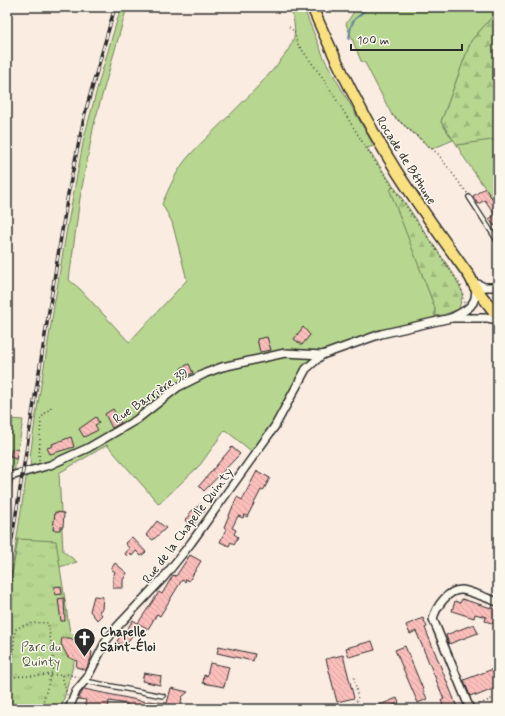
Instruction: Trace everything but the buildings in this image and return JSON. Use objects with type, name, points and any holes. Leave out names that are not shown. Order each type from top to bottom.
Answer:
[{"type":"main road","name":"Rocade de Béthune","points":[[312,7],[344,77],[381,144],[416,200],[477,286],[498,319]]},
{"type":"main road","points":[[477,286],[498,309]]},
{"type":"street","points":[[466,311],[476,298],[477,286],[498,287]]},
{"type":"street","name":"Rue Barrière 39","points":[[7,477],[40,468],[71,457],[107,438],[136,420],[178,387],[210,372],[233,364],[285,354],[322,355],[397,330],[451,318],[466,311]]},
{"type":"street","name":"Rue Barrière 39","points":[[451,318],[498,319]]},
{"type":"street","name":"Rue de la Chapelle Quinty","points":[[70,708],[76,691],[85,681],[106,641],[117,627],[164,577],[191,543],[275,426],[306,369],[322,355]]},
{"type":"street","points":[[470,708],[434,619],[439,605],[446,598],[457,591],[463,590],[498,602]]},
{"type":"lane","points":[[469,197],[498,242]]},
{"type":"lane","points":[[85,681],[163,696]]},
{"type":"path","points":[[289,27],[294,31],[297,43],[325,81],[366,148],[458,280],[461,286],[466,311]]},
{"type":"path","points":[[392,115],[438,154],[466,190],[469,197]]},
{"type":"path","points":[[40,468],[39,450],[41,418],[52,406]]},
{"type":"path","points":[[10,709],[15,630],[23,625],[39,622],[48,623],[54,664],[41,709]]},
{"type":"path","points":[[62,675],[70,708]]},
{"type":"path","points":[[11,677],[73,675]]},
{"type":"path","points":[[347,709],[358,700],[354,675]]},
{"type":"path","points":[[470,708],[498,696]]},
{"type":"green space","points":[[121,7],[127,7],[94,124],[80,198],[69,280],[80,289],[129,342],[187,280],[172,222],[162,204],[170,185],[189,156],[264,80],[289,49],[295,30],[290,7],[303,7],[325,60],[374,146],[367,148],[393,185],[391,191],[435,308],[435,321],[322,355],[311,364],[255,454],[225,430],[200,465],[159,504],[107,445],[59,473],[63,551],[77,562],[38,573],[7,670],[7,602],[26,478],[31,471],[30,457],[35,421],[67,228],[84,138]]},
{"type":"green space","points":[[357,7],[498,7],[498,10],[471,41],[441,122],[453,140],[432,149],[392,115],[365,63],[361,61],[346,24]]},
{"type":"green space","points":[[498,10],[498,139],[457,145],[441,122],[471,41]]},
{"type":"green space","points":[[489,139],[498,139],[498,207],[457,145]]},
{"type":"green space","points":[[393,185],[454,275],[463,293],[459,309],[443,315],[435,316],[435,308],[390,191]]},
{"type":"green space","points":[[10,419],[23,420],[7,514],[7,427]]},
{"type":"green space","name":"Parc du Quinty","points":[[18,539],[56,541],[70,633],[81,637],[61,709],[7,709],[7,605]]},
{"type":"waterway","points":[[349,39],[352,23],[366,7]]},
{"type":"railway","points":[[7,569],[68,194],[85,113],[115,7]]},
{"type":"place","name":"Chapelle Saint-Éloi","points":[[84,658]]}]
